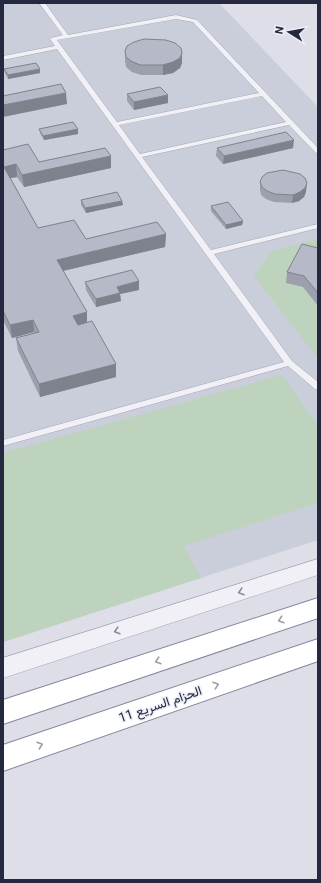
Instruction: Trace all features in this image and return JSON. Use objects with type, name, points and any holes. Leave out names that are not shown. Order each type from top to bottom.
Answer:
[{"type":"highway","points":[[3,712],[318,608]]},
{"type":"highway","name":"الحزام السريع 11","points":[[3,758],[318,650]]},
{"type":"street","points":[[3,668],[318,567]]},
{"type":"lane","points":[[42,3],[67,37]]},
{"type":"lane","points":[[318,152],[195,21],[185,18],[166,18],[53,39],[289,363],[318,387]]},
{"type":"lane","points":[[3,58],[59,47]]},
{"type":"lane","points":[[115,124],[263,94]]},
{"type":"lane","points":[[138,156],[290,123]]},
{"type":"lane","points":[[209,252],[318,226]]},
{"type":"lane","points":[[3,443],[289,363]]},
{"type":"shaded area","points":[[3,3],[219,3],[318,107],[318,540],[3,642]]},
{"type":"green space","points":[[318,239],[318,359],[254,276],[271,251]]},
{"type":"green space","points":[[282,375],[318,425],[318,503],[184,546],[201,578],[3,642],[3,453]]},
{"type":"building","points":[[144,39],[166,40],[175,43],[181,48],[182,53],[180,58],[163,65],[140,65],[131,61],[126,57],[125,51],[127,46]]},
{"type":"building","points":[[36,63],[40,69],[8,75],[4,69]]},
{"type":"building","points":[[61,84],[66,93],[3,105],[3,96]]},
{"type":"building","points":[[160,87],[168,95],[134,102],[127,94]]},
{"type":"building","points":[[73,122],[78,129],[43,136],[39,129]]},
{"type":"building","points":[[286,132],[294,140],[224,156],[217,148]]},
{"type":"building","points":[[28,144],[39,162],[105,148],[111,156],[22,175],[16,164],[4,167],[38,228],[74,220],[86,239],[157,222],[166,234],[57,260],[87,312],[73,316],[78,325],[92,321],[116,364],[39,384],[16,338],[39,332],[33,320],[10,325],[3,311],[3,150]]},
{"type":"building","points":[[283,170],[300,174],[305,178],[307,183],[305,188],[293,195],[275,194],[262,187],[260,182],[262,177],[267,173]]},
{"type":"building","points":[[117,192],[122,201],[85,208],[81,200]]},
{"type":"building","points":[[228,202],[243,221],[226,225],[211,206]]},
{"type":"building","points":[[302,244],[318,248],[318,293],[304,276],[287,272]]},
{"type":"building","points":[[132,270],[139,281],[117,287],[120,293],[96,299],[85,282]]}]
